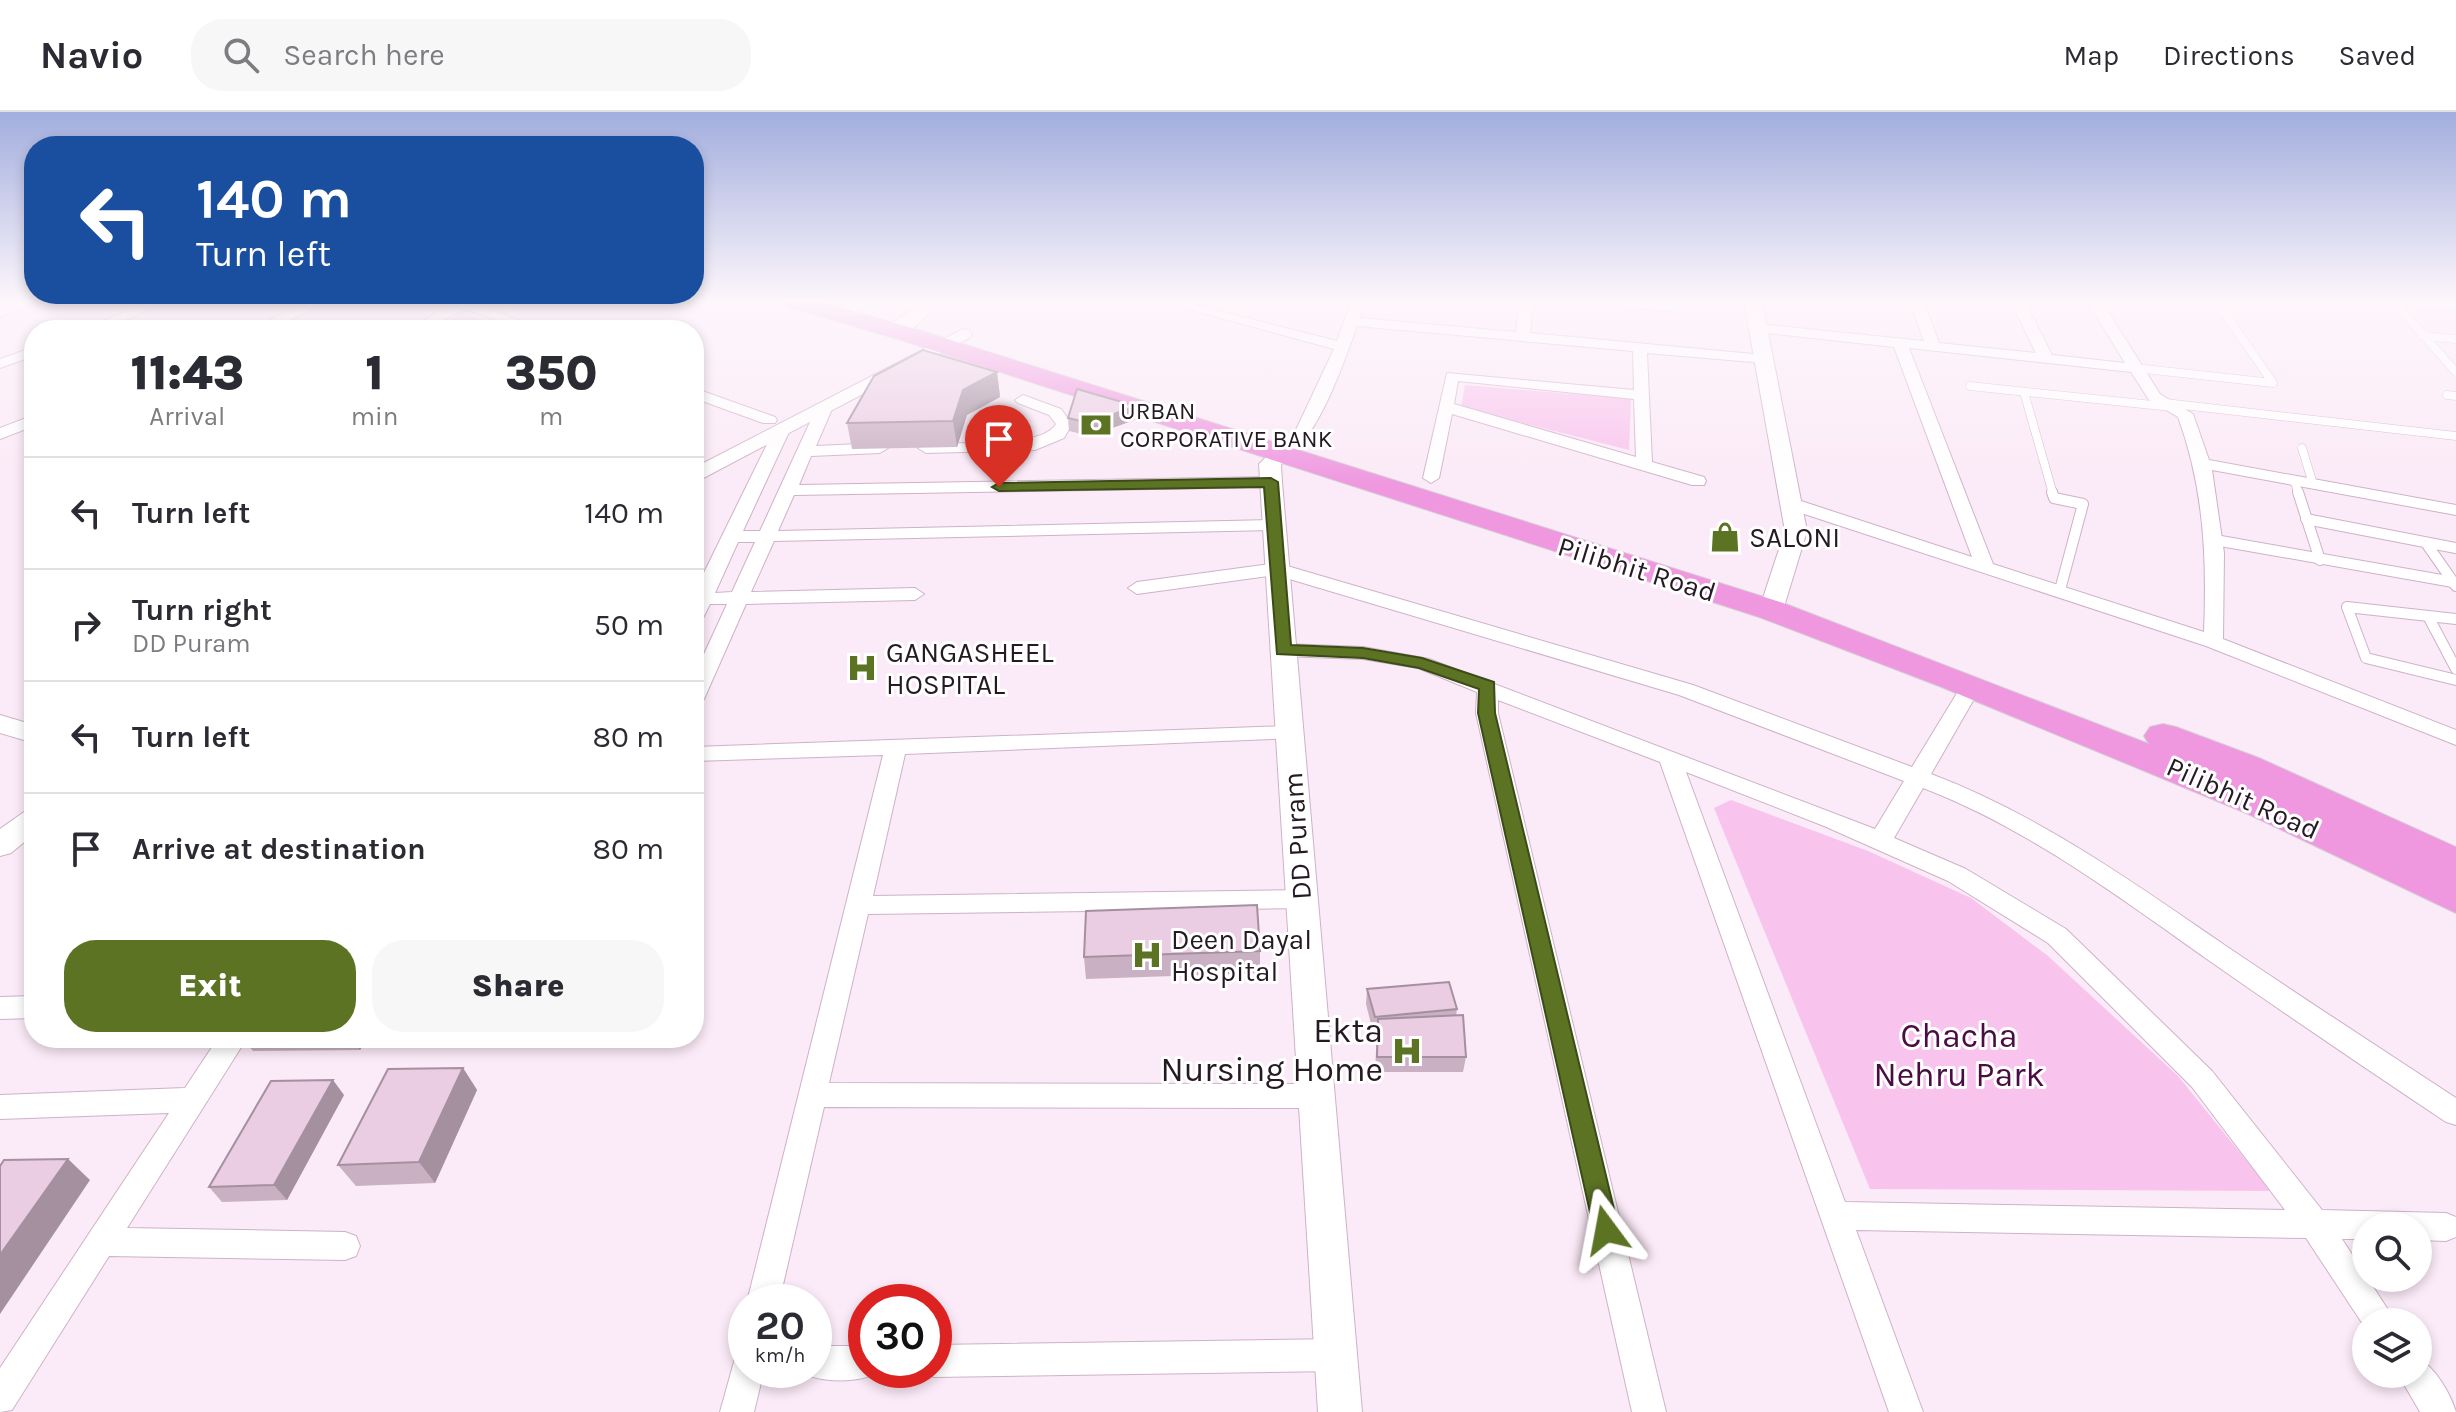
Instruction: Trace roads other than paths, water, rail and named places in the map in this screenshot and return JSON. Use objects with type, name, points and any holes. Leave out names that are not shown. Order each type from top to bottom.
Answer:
[{"type":"highway","name":"Pilibhit Road","points":[[1022,363],[1284,458],[1774,600],[2260,803],[2456,897]]},
{"type":"highway","points":[[1284,458],[1431,478],[2246,767],[2456,864]]},
{"type":"street","points":[[704,471],[873,363]]},
{"type":"street","points":[[704,454],[824,409],[883,363]]},
{"type":"street","points":[[788,490],[1284,458],[1334,363]]},
{"type":"street","points":[[1640,363],[1644,465]]},
{"type":"street","points":[[1765,363],[1796,531],[1774,600]]},
{"type":"street","points":[[1907,363],[1984,565]]},
{"type":"street","points":[[2088,363],[2135,368]]},
{"type":"street","points":[[2132,363],[2154,397],[2185,414],[2204,464],[2215,522],[2213,642]]},
{"type":"street","points":[[1431,478],[1452,376],[1641,395]]},
{"type":"street","points":[[704,397],[775,426]]},
{"type":"street","points":[[805,451],[856,443],[904,448],[1035,445],[1058,435],[1064,424],[1055,412],[1023,400]]},
{"type":"street","points":[[1446,407],[1698,481]]},
{"type":"street","points":[[704,677],[824,409]]},
{"type":"street","points":[[0,434],[24,424]]},
{"type":"street","points":[[704,589],[731,537],[775,426]]},
{"type":"street","points":[[957,447],[963,426]]},
{"type":"street","name":"DD Puram","points":[[1284,458],[1274,525],[1340,1412]]},
{"type":"street","points":[[2204,464],[2456,510]]},
{"type":"street","points":[[1792,504],[2213,642],[2456,738]]},
{"type":"street","points":[[731,537],[1274,525]]},
{"type":"street","points":[[1137,588],[1277,569],[1686,690],[1961,794],[2082,859],[2323,1026],[2456,1113]]},
{"type":"street","points":[[704,599],[915,594]]},
{"type":"street","points":[[1283,650],[1363,653],[1422,663],[1669,757],[1957,875],[2057,936],[2202,1079],[2315,1225],[2371,1308]]},
{"type":"street","points":[[1880,841],[1972,685]]},
{"type":"street","points":[[1488,686],[1487,713],[1649,1412]]},
{"type":"street","points":[[0,724],[24,731]]},
{"type":"street","points":[[704,754],[1289,733]]},
{"type":"street","points":[[767,1284],[896,747]]},
{"type":"street","points":[[1669,757],[1906,1412]]},
{"type":"street","points":[[0,845],[24,827]]},
{"type":"street","points":[[859,905],[1302,899]]},
{"type":"street","points":[[0,1008],[24,1007]]},
{"type":"street","points":[[0,1398],[227,1048]]},
{"type":"street","points":[[813,1095],[1316,1096]]},
{"type":"street","points":[[0,1107],[193,1100]]},
{"type":"street","points":[[1835,1216],[2352,1225]]},
{"type":"street","points":[[101,1242],[345,1246]]},
{"type":"street","points":[[952,1361],[1336,1355]]},
{"type":"street","points":[[737,1412],[743,1388]]},
{"type":"street","points":[[2424,1388],[2440,1412]]},
{"type":"lane","points":[[2135,368],[2273,383],[2259,363]]},
{"type":"lane","points":[[1970,386],[2456,436]]},
{"type":"lane","points":[[2024,392],[2054,498],[2083,504],[2060,590]]},
{"type":"lane","points":[[2302,448],[2313,484]]},
{"type":"lane","points":[[2294,480],[2320,560]]},
{"type":"lane","points":[[2306,519],[2456,548]]},
{"type":"lane","points":[[2215,540],[2455,584]]},
{"type":"lane","points":[[2426,543],[2455,584]]},
{"type":"lane","points":[[2456,619],[2347,607],[2366,658],[2456,680]]},
{"type":"lane","points":[[2428,616],[2456,669]]},
{"type":"place","name":"URBAN CORPORATIVE BANK","points":[[1096,425]]},
{"type":"place","name":"SALONI","points":[[1725,537]]},
{"type":"place","name":"GANGASHEEL HOSPITAL","points":[[862,668]]},
{"type":"place","name":"Deen Dayal Hospital","points":[[1147,955]]},
{"type":"place","name":"Ekta Nursing Home","points":[[1407,1051]]},
{"type":"park label","name":"Chacha Nehru Park","points":[[1959,1056]]}]
